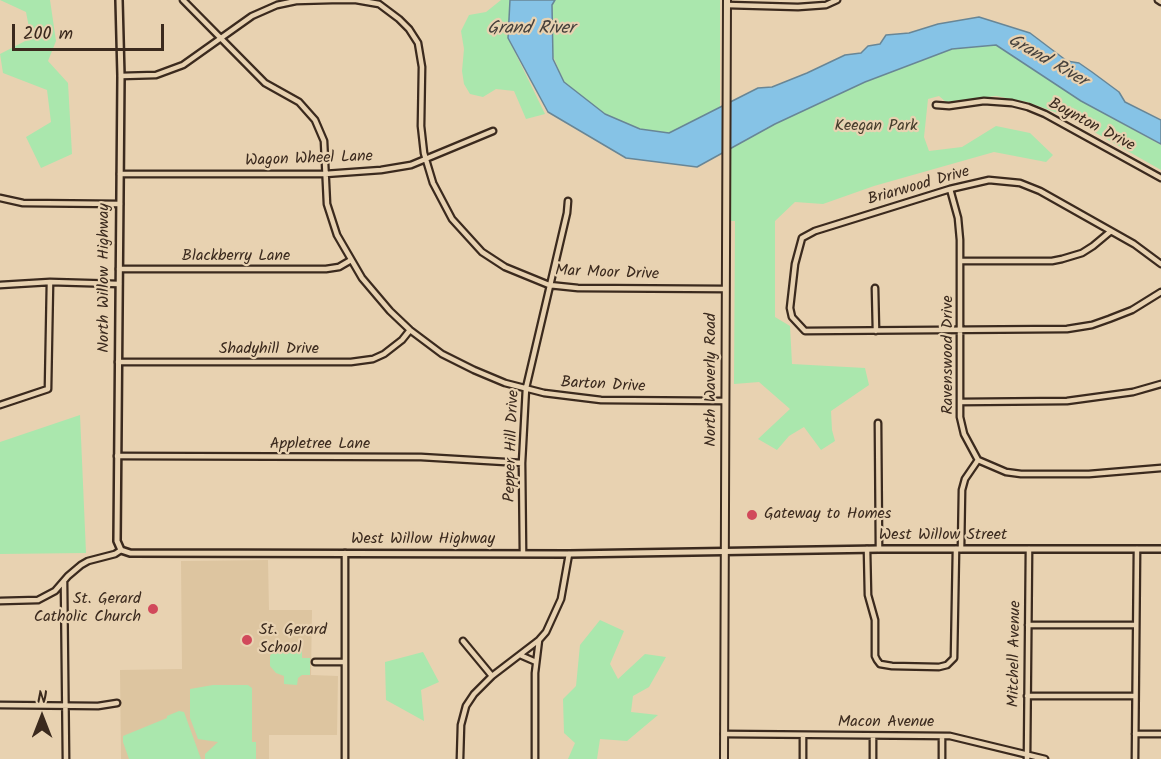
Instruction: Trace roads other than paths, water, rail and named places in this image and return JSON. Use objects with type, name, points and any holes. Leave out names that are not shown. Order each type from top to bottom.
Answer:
[{"type":"main road","name":"North Waverly Road","points":[[724,759],[727,3]]},
{"type":"street","name":"Barton Drive","points":[[183,0],[265,83],[294,98],[309,111],[324,141],[329,213],[337,235],[351,261],[378,298],[410,330],[442,354],[474,370],[544,393],[585,399],[725,401]]},
{"type":"street","name":"Mar Moor Drive","points":[[121,76],[164,73],[188,62],[252,16],[286,3],[356,0],[373,3],[384,7],[409,29],[420,50],[421,126],[426,160],[433,183],[445,208],[466,237],[482,252],[505,267],[549,285],[578,288],[725,289]]},
{"type":"street","points":[[727,3],[798,7],[826,5],[837,0]]},
{"type":"street","name":"North Willow Highway","points":[[119,2],[121,76],[117,541],[121,550]]},
{"type":"street","name":"Boynton Drive","points":[[936,105],[949,106],[984,101],[1012,103],[1028,107],[1045,114],[1161,178]]},
{"type":"street","name":"Wagon Wheel Lane","points":[[120,174],[325,174],[381,170],[426,160],[493,131]]},
{"type":"street","name":"Briarwood Drive","points":[[876,331],[805,331],[792,317],[790,308],[795,264],[802,238],[815,231],[950,189],[989,180],[1020,183],[1040,191],[1111,231],[1161,264]]},
{"type":"street","name":"Ravenswood Drive","points":[[950,189],[958,218],[961,261],[960,417],[964,434],[978,460]]},
{"type":"street","points":[[0,198],[23,203],[120,204]]},
{"type":"street","name":"Pepper Hill Drive","points":[[523,553],[522,463],[526,388],[568,201]]},
{"type":"street","points":[[961,261],[1052,261],[1062,259],[1082,253],[1111,231]]},
{"type":"street","name":"Blackberry Lane","points":[[119,269],[326,269],[339,267],[351,261]]},
{"type":"street","points":[[0,285],[50,282],[119,284]]},
{"type":"street","points":[[0,405],[48,388],[50,282]]},
{"type":"street","points":[[876,288],[876,331],[1045,330],[1092,325],[1132,310],[1161,292]]},
{"type":"street","name":"Shadyhill Drive","points":[[118,362],[363,361],[373,359],[393,348],[410,330]]},
{"type":"street","points":[[960,402],[1076,400],[1133,392],[1161,384]]},
{"type":"street","points":[[878,423],[879,549]]},
{"type":"street","name":"Appletree Lane","points":[[117,456],[422,457],[522,463]]},
{"type":"street","points":[[867,549],[868,595],[875,620],[875,656],[880,664],[939,667],[951,662],[955,651],[962,490],[965,479],[978,460],[1006,472],[1021,474],[1089,474],[1161,468]]},
{"type":"street","name":"West Willow Street","points":[[725,552],[867,549],[1161,549]]},
{"type":"street","name":"Mitchell Avenue","points":[[1027,757],[1029,549]]},
{"type":"street","points":[[1135,759],[1137,549]]},
{"type":"street","points":[[0,601],[38,600],[55,591],[74,570],[88,561],[115,554],[121,550]]},
{"type":"street","name":"West Willow Highway","points":[[121,550],[130,553],[725,552]]},
{"type":"street","points":[[345,553],[345,759]]},
{"type":"street","points":[[460,759],[461,725],[466,706],[474,694],[492,676],[546,632],[561,599],[569,554]]},
{"type":"street","points":[[64,582],[66,759]]},
{"type":"street","points":[[1028,625],[1136,625]]},
{"type":"street","points":[[535,759],[536,662],[539,640]]},
{"type":"street","points":[[463,641],[492,676]]},
{"type":"street","points":[[520,655],[536,662]]},
{"type":"street","points":[[315,662],[345,662]]},
{"type":"street","points":[[1027,696],[1136,696]]},
{"type":"street","points":[[0,705],[98,706],[117,703]]},
{"type":"street","name":"Macon Avenue","points":[[724,734],[942,736],[961,738],[1027,757],[1044,759]]},
{"type":"street","points":[[1135,734],[1161,734]]},
{"type":"street","points":[[803,735],[803,759]]},
{"type":"street","points":[[873,736],[873,759]]},
{"type":"street","points":[[942,736],[942,759]]},
{"type":"water","name":"Grand River","points":[[510,0],[555,0],[552,5],[553,59],[564,82],[605,114],[640,129],[669,133],[758,88],[772,87],[845,55],[861,53],[868,46],[880,44],[886,35],[909,33],[938,24],[979,17],[1030,33],[1067,61],[1079,63],[1092,72],[1119,92],[1125,102],[1161,120],[1161,144],[1081,101],[996,45],[952,49],[865,82],[775,124],[697,167],[626,158],[548,112],[508,38]]},
{"type":"place","name":"Gateway to Homes","points":[[752,515]]},
{"type":"place","name":"St. Gerard Catholic Church","points":[[153,609]]},
{"type":"place","name":"St. Gerard School","points":[[247,640]]},
{"type":"park label","name":"Keegan Park","points":[[876,127]]}]
